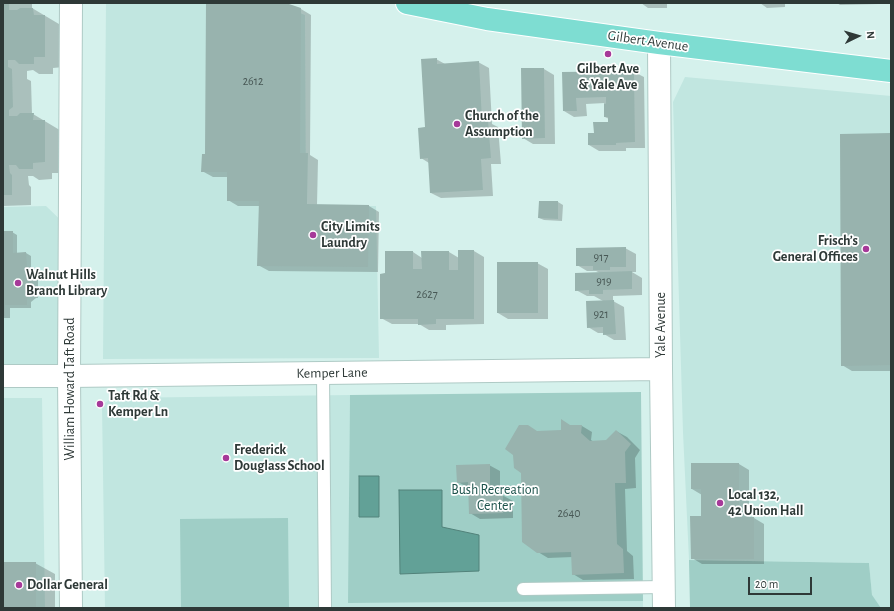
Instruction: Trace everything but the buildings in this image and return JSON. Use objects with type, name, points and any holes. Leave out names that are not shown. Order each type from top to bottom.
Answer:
[{"type":"main road","name":"Gilbert Avenue","points":[[407,3],[487,19],[659,43],[891,71]]},
{"type":"street","name":"William Howard Taft Road","points":[[70,608],[69,376],[71,3]]},
{"type":"street","name":"Yale Avenue","points":[[659,43],[664,598]]},
{"type":"street","name":"Kemper Lane","points":[[3,376],[661,369]]},
{"type":"lane","points":[[322,373],[325,608]]},
{"type":"lane","points":[[523,589],[664,598]]},
{"type":"shaded area","points":[[106,3],[274,3],[305,15],[306,206],[376,206],[379,358],[103,359]]},
{"type":"shaded area","points":[[685,77],[891,96],[891,608],[881,608],[872,596],[869,563],[689,560],[683,432],[673,102]]},
{"type":"shaded area","points":[[46,206],[70,229],[69,376],[3,376],[3,207]]},
{"type":"shaded area","name":"Frederick Douglass School","points":[[350,395],[349,603],[643,601],[643,608],[105,608],[102,405],[112,398]]},
{"type":"shaded area","points":[[3,398],[42,398],[45,608],[3,608]]},
{"type":"shaded area","points":[[359,476],[379,476],[379,517],[359,517]]},
{"type":"shaded area","points":[[399,490],[442,490],[442,527],[479,535],[479,571],[400,574]]},
{"type":"green space","name":"Bush Recreation Center","points":[[641,392],[643,601],[348,603],[350,395]]},
{"type":"green space","points":[[288,518],[289,608],[181,608],[180,519]]},
{"type":"green space","points":[[689,560],[869,563],[872,595],[881,608],[690,608]]},
{"type":"place","name":"Gilbert Ave & Yale Ave","points":[[608,54]]},
{"type":"place","name":"Church of the Assumption","points":[[457,124]]},
{"type":"place","name":"City Limits Laundry","points":[[313,235]]},
{"type":"place","name":"Frisch’s General Offices","points":[[866,249]]},
{"type":"place","name":"Walnut Hills Branch Library","points":[[18,283]]},
{"type":"place","name":"Taft Rd & Kemper Ln","points":[[100,404]]},
{"type":"place","name":"Frederick Douglass School","points":[[226,458]]},
{"type":"place","name":"Local 132, 42 Union Hall","points":[[720,503]]},
{"type":"place","name":"Dollar General","points":[[19,585]]}]
